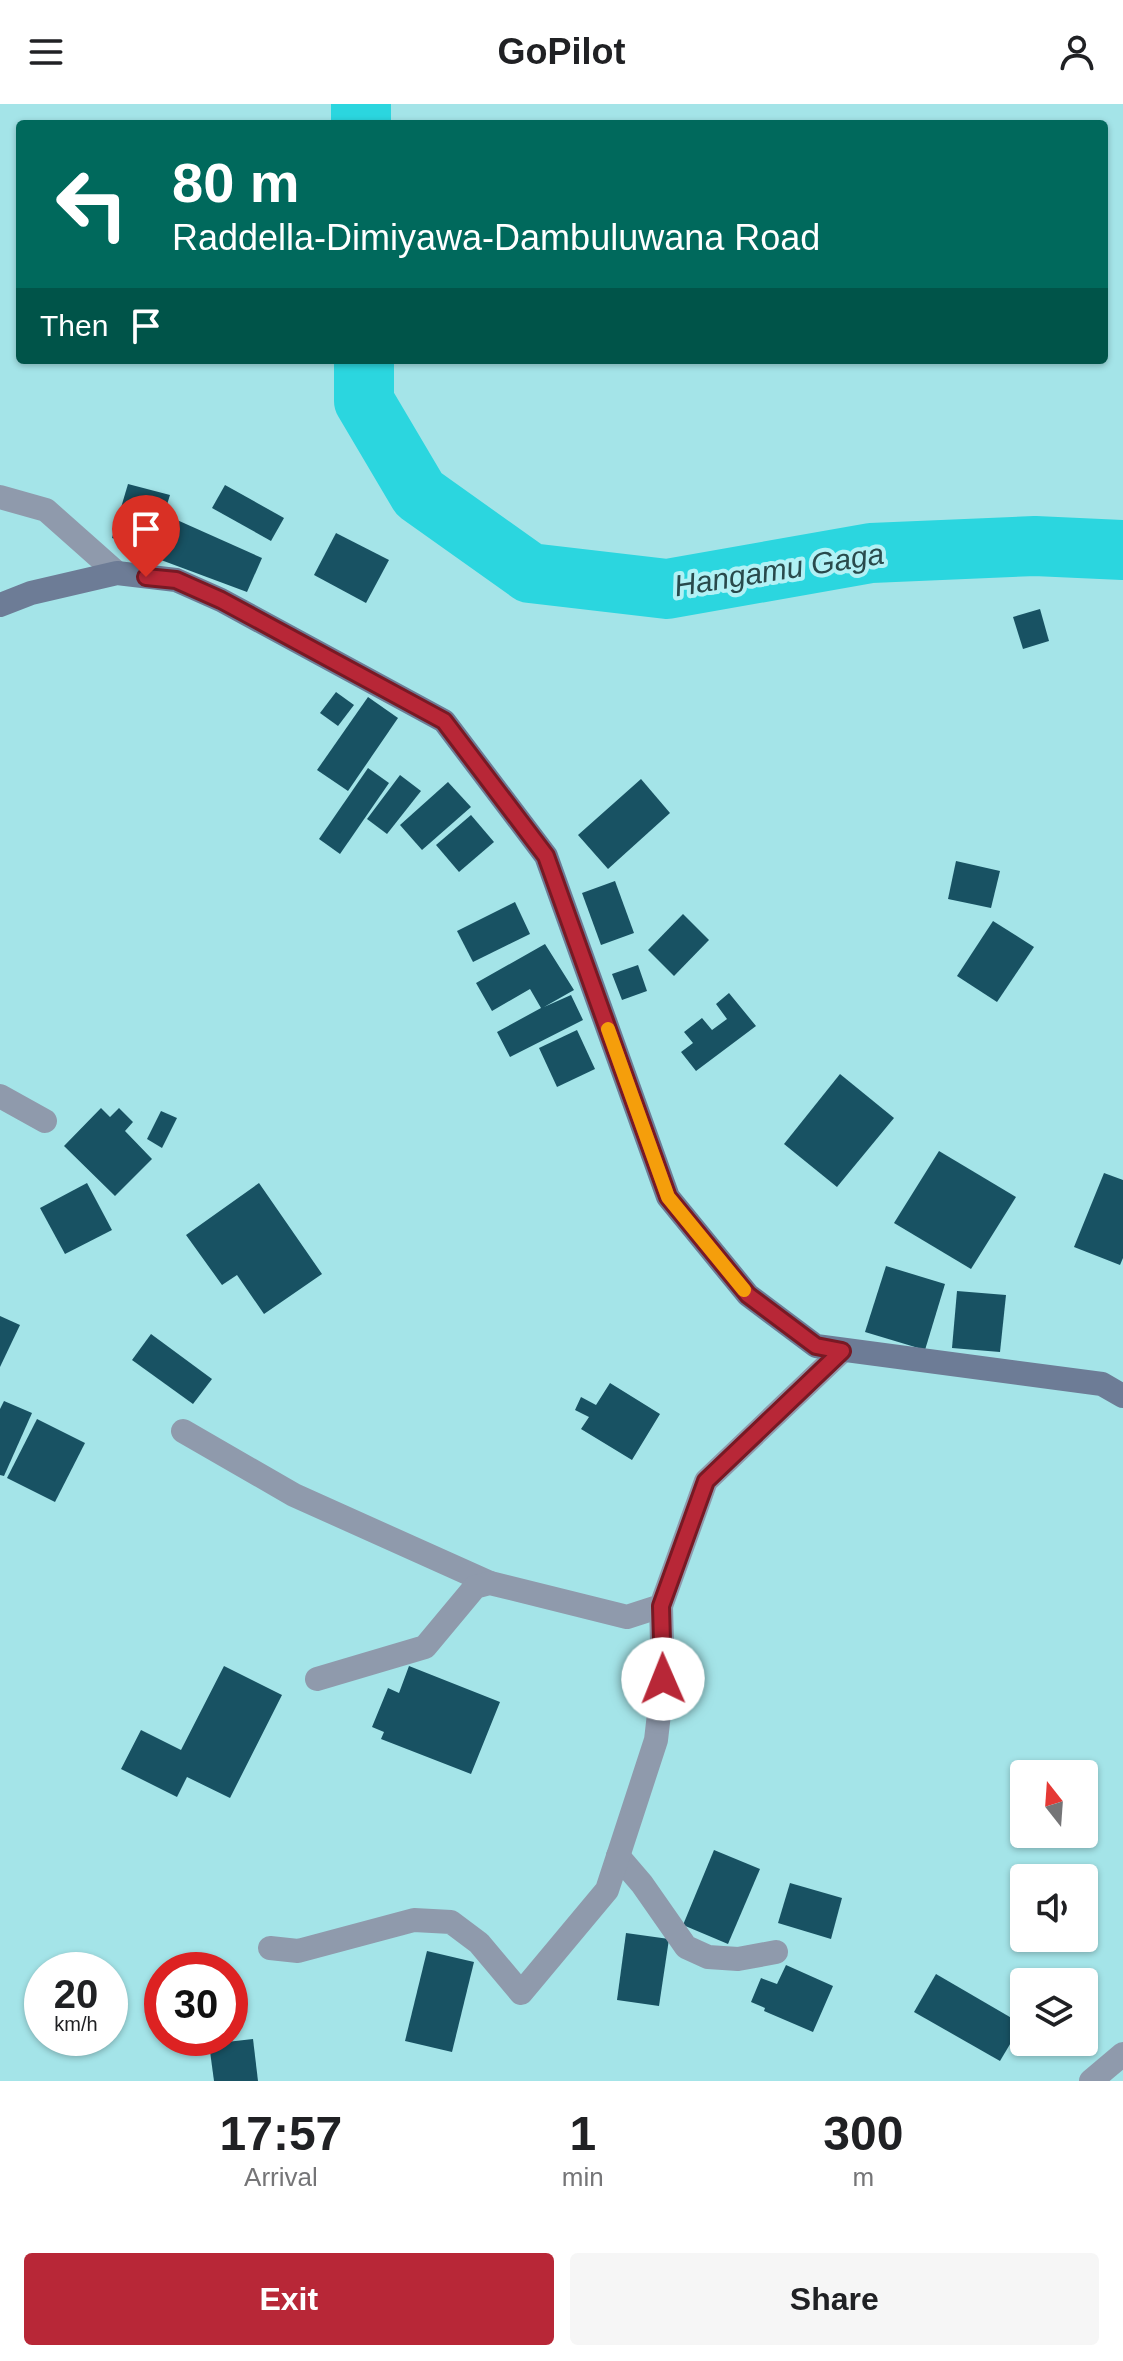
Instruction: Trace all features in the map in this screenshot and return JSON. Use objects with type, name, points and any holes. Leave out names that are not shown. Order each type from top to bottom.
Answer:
[{"type":"street","points":[[9,499],[46,510],[117,573]]},
{"type":"street","points":[[0,605],[31,593],[117,573],[176,580],[221,600],[444,721],[546,856],[668,1197],[748,1295],[816,1346],[1102,1384],[1123,1396]]},
{"type":"street","points":[[0,1096],[45,1121]]},
{"type":"street","points":[[270,1948],[298,1951],[414,1920],[451,1922],[479,1943],[521,1993],[607,1890],[656,1740],[663,1679],[661,1606],[706,1481],[842,1351]]},
{"type":"street","points":[[183,1431],[294,1495],[490,1583],[627,1617],[661,1606]]},
{"type":"street","points":[[317,1679],[425,1647],[475,1587],[490,1583]]},
{"type":"street","points":[[618,1856],[642,1884],[686,1947],[708,1957],[738,1959],[776,1952]]},
{"type":"street","points":[[1091,2081],[1123,2054]]},
{"type":"building","points":[[128,484],[170,495],[153,550],[112,538]]},
{"type":"building","points":[[225,485],[284,518],[271,541],[212,508]]},
{"type":"building","points":[[177,520],[262,558],[247,592],[161,560]]},
{"type":"building","points":[[336,533],[389,560],[366,603],[314,575]]},
{"type":"building","points":[[1040,609],[1049,641],[1023,649],[1013,617]]},
{"type":"building","points":[[336,692],[354,705],[338,726],[320,713]]},
{"type":"building","points":[[368,697],[398,718],[348,791],[317,770]]},
{"type":"building","points":[[368,768],[389,783],[340,854],[319,839]]},
{"type":"building","points":[[400,775],[421,791],[387,834],[367,819]]},
{"type":"building","points":[[641,779],[670,813],[608,869],[578,835]]},
{"type":"building","points":[[448,782],[471,807],[422,850],[400,825]]},
{"type":"building","points":[[471,815],[494,842],[459,872],[436,845]]},
{"type":"building","points":[[956,861],[1000,871],[991,908],[948,899]]},
{"type":"building","points":[[615,881],[634,933],[601,945],[582,893]]},
{"type":"building","points":[[515,902],[530,934],[473,962],[457,931]]},
{"type":"building","points":[[683,914],[709,940],[674,976],[648,950]]},
{"type":"building","points":[[993,921],[1034,947],[997,1002],[957,976]]},
{"type":"building","points":[[545,944],[574,990],[544,1007],[571,995],[583,1020],[510,1057],[497,1032],[541,1008],[530,989],[492,1011],[476,983]]},
{"type":"building","points":[[638,965],[647,991],[622,1000],[612,974]]},
{"type":"building","points":[[729,993],[756,1026],[696,1071],[681,1052],[693,1043],[684,1032],[702,1018],[712,1030],[727,1019],[716,1004]]},
{"type":"building","points":[[577,1030],[595,1069],[557,1087],[539,1048]]},
{"type":"building","points":[[840,1074],[894,1118],[837,1187],[784,1144]]},
{"type":"building","points":[[101,1108],[110,1117],[119,1108],[133,1122],[125,1131],[152,1159],[115,1196],[64,1146]]},
{"type":"building","points":[[161,1111],[177,1118],[162,1148],[147,1139]]},
{"type":"building","points":[[939,1151],[1016,1197],[971,1269],[894,1223]]},
{"type":"building","points":[[1104,1173],[1123,1180],[1123,1258],[1120,1265],[1074,1247]]},
{"type":"building","points":[[87,1183],[112,1230],[65,1254],[40,1208]]},
{"type":"building","points":[[259,1183],[322,1274],[264,1314],[237,1275],[222,1285],[186,1235]]},
{"type":"building","points":[[886,1266],[945,1284],[925,1350],[865,1332]]},
{"type":"building","points":[[957,1291],[1006,1295],[1000,1352],[952,1348]]},
{"type":"building","points":[[0,1316],[20,1325],[0,1367]]},
{"type":"building","points":[[151,1334],[212,1379],[193,1404],[132,1360]]},
{"type":"building","points":[[610,1383],[660,1414],[632,1460],[581,1429],[589,1417],[575,1410],[581,1397],[596,1405]]},
{"type":"building","points":[[4,1401],[32,1413],[4,1476],[0,1475],[0,1409]]},
{"type":"building","points":[[37,1419],[85,1443],[55,1502],[7,1478]]},
{"type":"building","points":[[224,1666],[282,1695],[230,1798],[187,1777],[177,1797],[121,1769],[141,1730],[181,1750]]},
{"type":"building","points":[[409,1666],[500,1702],[471,1774],[381,1739],[384,1732],[372,1727],[388,1688],[399,1693]]},
{"type":"building","points":[[714,1850],[760,1869],[728,1944],[683,1925]]},
{"type":"building","points":[[790,1883],[842,1898],[831,1939],[778,1923]]},
{"type":"building","points":[[626,1933],[669,1939],[659,2006],[617,2000]]},
{"type":"building","points":[[427,1951],[474,1962],[452,2052],[405,2041]]},
{"type":"building","points":[[786,1965],[833,1986],[813,2032],[764,2011],[765,2008],[751,2002],[761,1978],[777,1984]]},
{"type":"building","points":[[936,1974],[1010,2017],[1010,2044],[1000,2061],[914,2012]]},
{"type":"building","points":[[253,2039],[258,2081],[214,2081],[211,2056],[248,2056],[248,2040]]},
{"type":"waterway","name":"Hangamu Gaga","points":[[361,104],[361,120]]},
{"type":"waterway","name":"Hangamu Gaga","points":[[364,364],[364,401],[419,494],[530,573],[667,589],[871,553],[1035,546],[1123,550]]},
{"type":"slow traffic","points":[[608,1029],[668,1197],[744,1290]]},
{"type":"route","points":[[146,577],[176,580],[221,600],[444,721],[546,856],[668,1197],[748,1295],[816,1346],[842,1351],[706,1481],[661,1606],[663,1679]]}]
